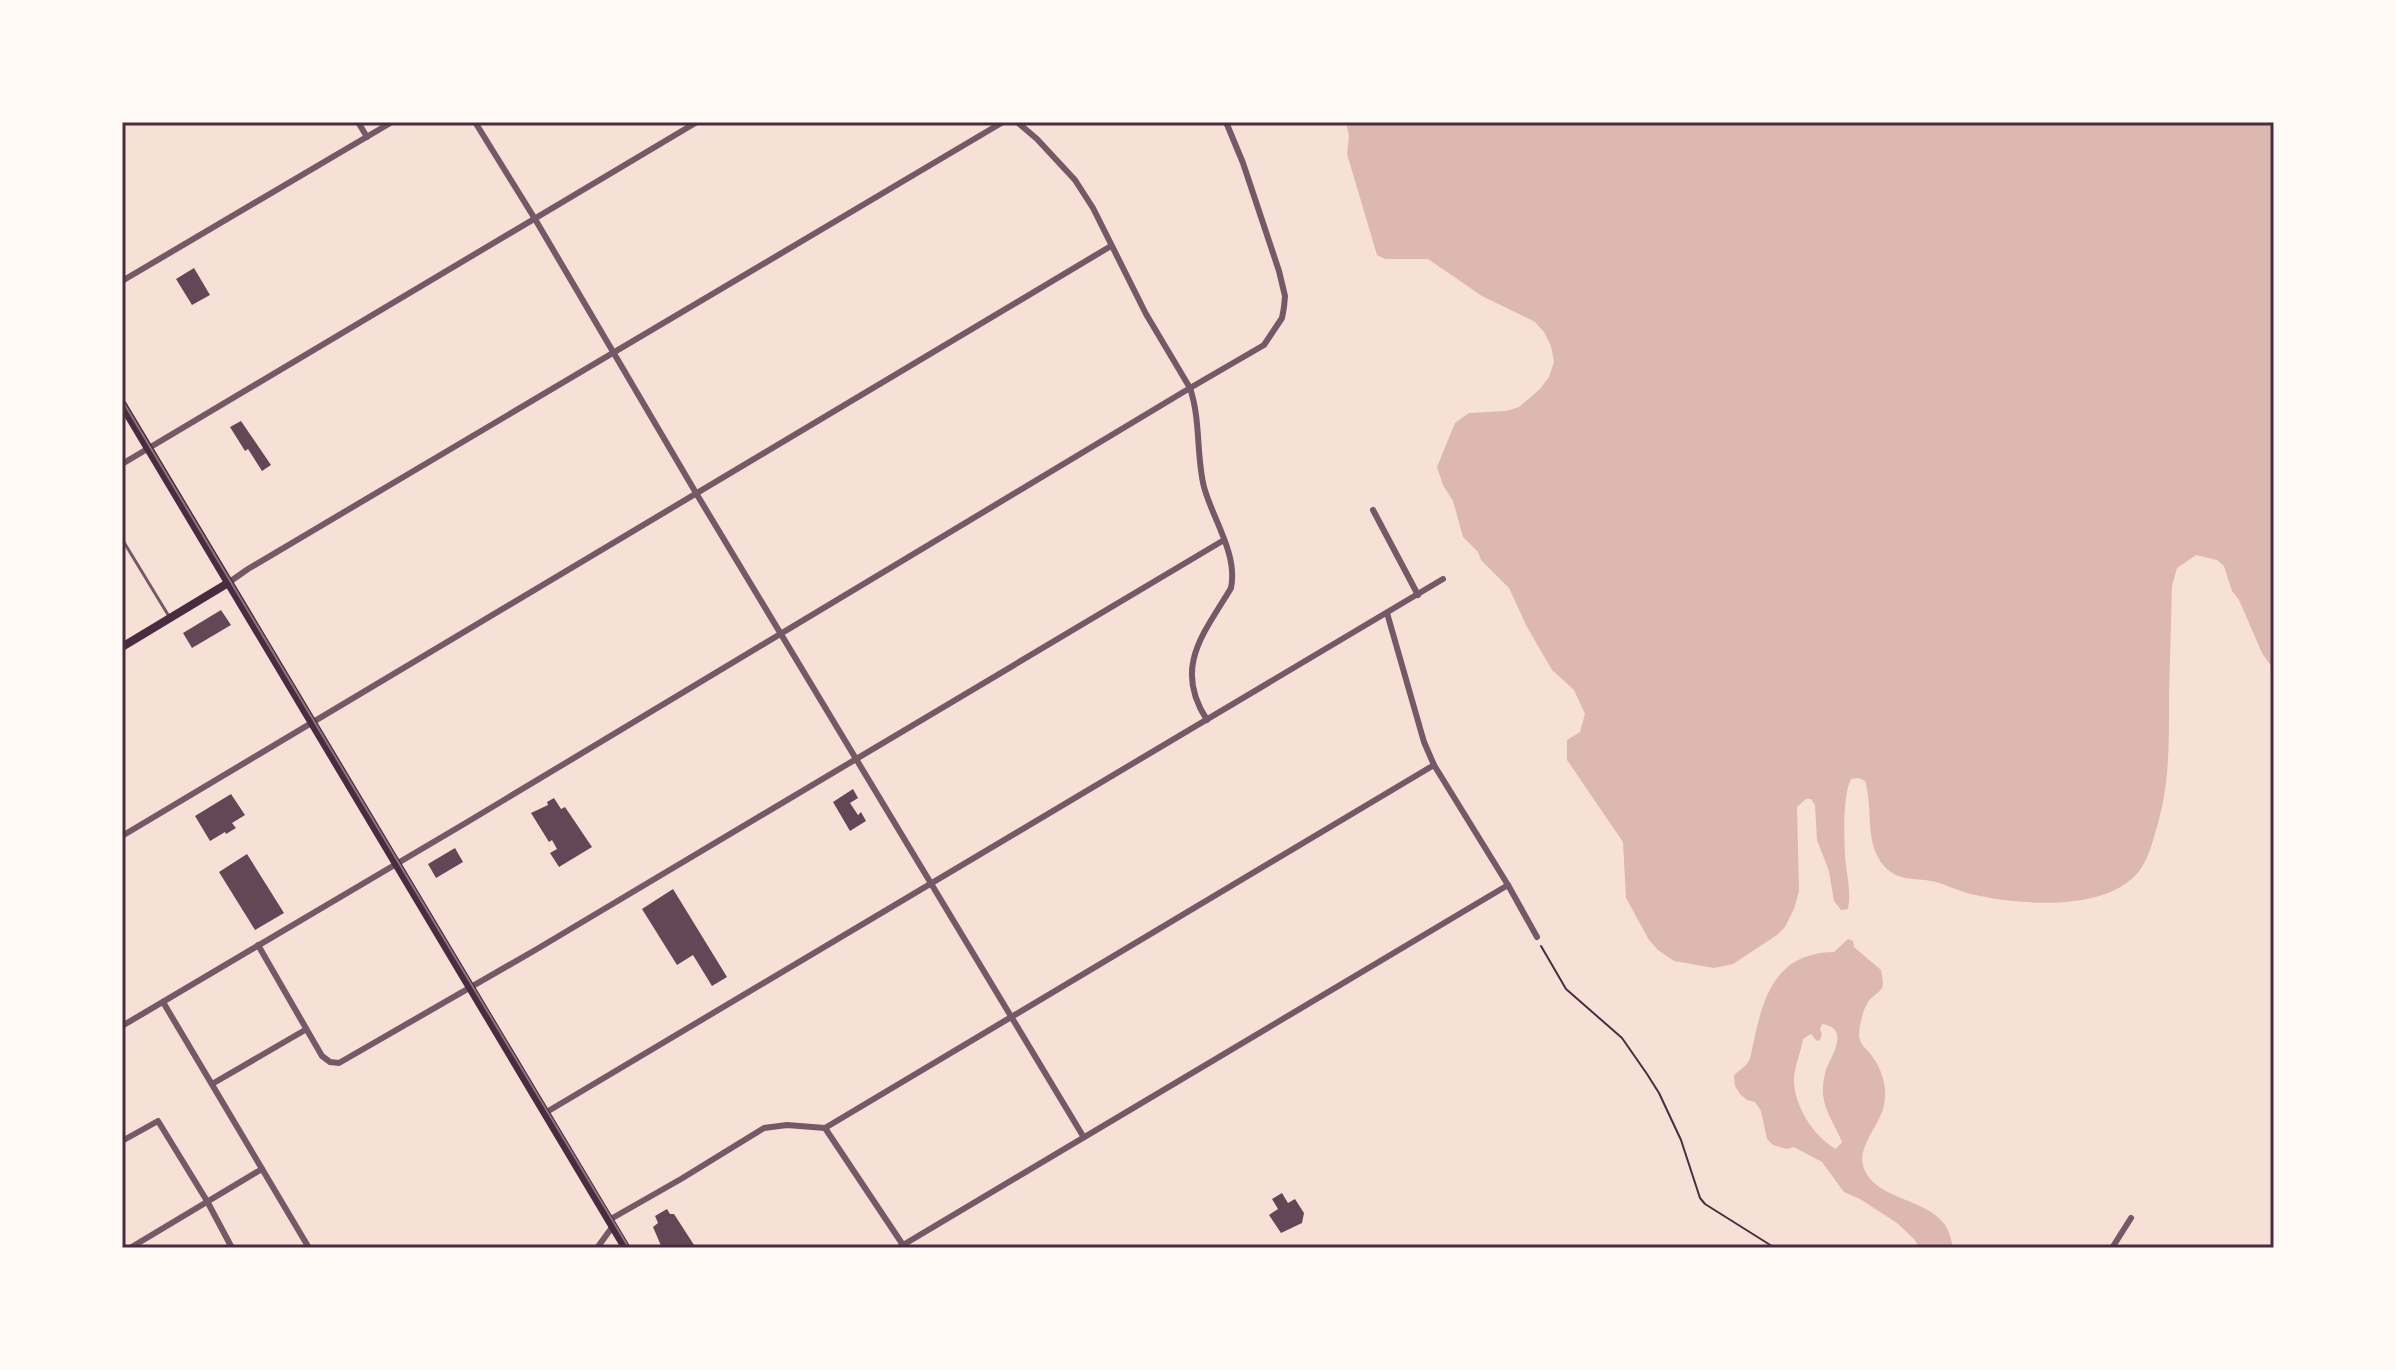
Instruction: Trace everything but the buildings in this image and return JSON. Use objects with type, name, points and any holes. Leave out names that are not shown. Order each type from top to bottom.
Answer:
[{"type":"main road","points":[[122,404],[626,1248]]},
{"type":"main road","points":[[122,647],[228,583]]},
{"type":"street","points":[[358,122],[367,137]]},
{"type":"street","points":[[122,281],[392,122]]},
{"type":"street","points":[[475,122],[1083,1136]]},
{"type":"street","points":[[122,464],[697,122]]},
{"type":"street","points":[[228,583],[1003,122]]},
{"type":"street","points":[[1017,122],[1075,180],[1093,208],[1146,314],[1190,388],[1198,418],[1203,483],[1232,572],[1231,588],[1202,634],[1193,664],[1196,699],[1207,720]]},
{"type":"street","points":[[122,1026],[1264,345],[1282,318],[1285,296],[1243,163],[1226,122]]},
{"type":"street","points":[[122,836],[1111,246]]},
{"type":"street","points":[[1373,510],[1418,595]]},
{"type":"street","points":[[258,945],[322,1056],[330,1062],[339,1063],[1224,540]]},
{"type":"street","points":[[545,1113],[1443,579]]},
{"type":"street","points":[[1387,613],[1424,742],[1434,765],[1537,937]]},
{"type":"street","points":[[597,1248],[611,1223],[764,1128],[787,1125],[825,1128],[1434,765]]},
{"type":"street","points":[[825,1128],[900,1246],[1508,885]]},
{"type":"street","points":[[163,1002],[309,1248]]},
{"type":"street","points":[[212,1084],[305,1030]]},
{"type":"street","points":[[122,1141],[158,1121],[232,1248]]},
{"type":"street","points":[[130,1248],[262,1169]]},
{"type":"street","points":[[2112,1248],[2131,1218]]},
{"type":"lane","points":[[122,539],[170,618]]},
{"type":"path","points":[[1537,937],[1566,989],[1622,1038],[1659,1093],[1681,1140],[1700,1198],[1775,1248]]},
{"type":"shaded area","points":[[1346,122],[2274,122],[2274,670],[2262,653],[2232,591],[2224,566],[2217,560],[2196,555],[2177,568],[2172,586],[2169,748],[2164,799],[2148,855],[2128,882],[2109,893],[2087,899],[2038,903],[1991,898],[1936,882],[1901,877],[1885,867],[1878,858],[1871,837],[1865,781],[1851,779],[1844,821],[1848,909],[1841,910],[1834,901],[1829,871],[1817,840],[1815,805],[1811,799],[1806,799],[1797,807],[1799,891],[1785,927],[1733,964],[1714,968],[1674,961],[1658,950],[1649,940],[1626,898],[1623,842],[1567,760],[1567,740],[1580,732],[1585,714],[1574,690],[1552,670],[1509,588],[1463,537],[1453,501],[1437,467],[1455,423],[1469,413],[1506,411],[1519,407],[1540,389],[1549,377],[1554,362],[1551,346],[1535,322],[1482,296],[1428,259],[1385,259],[1377,255],[1347,154],[1349,136]]},
{"type":"shaded area","points":[[1848,939],[1853,941],[1854,947],[1881,970],[1883,979],[1882,988],[1865,1008],[1859,1032],[1861,1043],[1873,1057],[1885,1086],[1883,1109],[1863,1151],[1863,1165],[1877,1185],[1936,1216],[1947,1228],[1953,1248],[1920,1248],[1897,1223],[1844,1192],[1822,1162],[1794,1147],[1787,1149],[1773,1145],[1767,1139],[1761,1111],[1735,1086],[1734,1075],[1750,1059],[1764,1003],[1772,986],[1795,962],[1812,955],[1834,952]],"holes":[[[1822,1024],[1836,1031],[1837,1043],[1826,1070],[1823,1092],[1826,1108],[1842,1142],[1836,1149],[1812,1128],[1806,1118],[1797,1098],[1794,1078],[1803,1039],[1811,1034],[1817,1041],[1820,1040]]]},
{"type":"tram line","points":[[122,400],[629,1248]]}]
